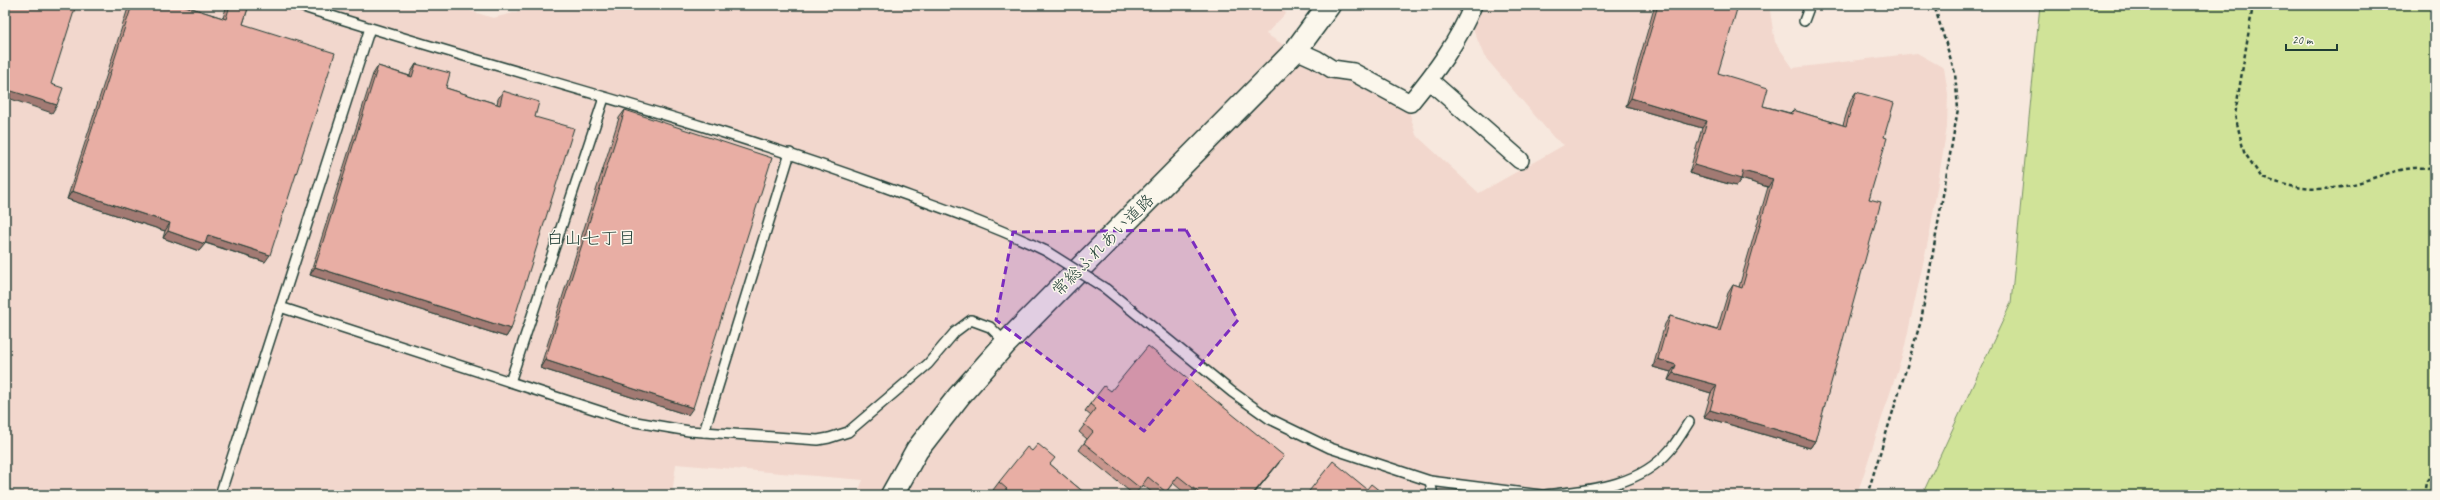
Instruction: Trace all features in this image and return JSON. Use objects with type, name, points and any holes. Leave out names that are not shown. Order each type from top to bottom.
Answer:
[{"type":"street","name":"常総ふれあい道路","points":[[892,495],[917,450],[959,396],[1006,343],[1296,50],[1329,5]]},
{"type":"street","points":[[1296,50],[1316,59],[1332,69],[1353,72],[1410,103],[1429,80],[1467,21],[1473,5]]},
{"type":"street","points":[[1429,80],[1520,160]]},
{"type":"lane","points":[[297,5],[790,153],[1006,232],[1046,251],[1106,289],[1232,392],[1270,419],[1330,448],[1430,481],[1541,495]]},
{"type":"lane","points":[[1804,21],[1810,5]]},
{"type":"lane","points":[[220,495],[370,28]]},
{"type":"lane","points":[[510,382],[604,98]]},
{"type":"lane","points":[[704,432],[790,153]]},
{"type":"lane","points":[[280,307],[630,421],[704,432],[818,440],[848,432],[928,364],[955,332],[971,320],[990,327],[1006,343]]},
{"type":"lane","points":[[1545,495],[1593,490],[1629,481],[1669,451],[1689,422]]},
{"type":"lane","points":[[1430,481],[1433,495]]},
{"type":"path","points":[[1867,495],[1921,321],[1958,109],[1955,72],[1934,5]]},
{"type":"path","points":[[2253,5],[2235,115],[2244,152],[2262,178],[2300,189],[2335,188],[2419,166],[2435,169]]},
{"type":"path","points":[[2424,495],[2426,482],[2435,470]]},
{"type":"highlighted area","points":[[1186,230],[1238,320],[1144,431],[996,320],[1013,232]]},
{"type":"shaded area","points":[[5,5],[452,5],[493,18],[544,5],[1278,5],[1286,13],[1266,34],[1318,66],[1354,79],[1409,111],[1416,135],[1479,193],[1564,145],[1554,138],[1484,56],[1472,26],[1482,5],[1769,5],[1775,42],[1793,68],[1917,53],[1944,68],[1948,94],[1947,127],[1930,232],[1904,350],[1857,495],[857,495],[863,480],[676,464],[672,495],[5,495]]},
{"type":"green space","points":[[2040,5],[2435,5],[2435,495],[1922,495],[2011,303]]},
{"type":"building","points":[[5,5],[76,5],[51,84],[63,88],[57,105],[5,89]]},
{"type":"building","points":[[132,5],[182,5],[226,19],[230,5],[249,5],[243,24],[335,53],[270,255],[208,235],[205,244],[168,231],[170,223],[72,191]]},
{"type":"building","points":[[1658,5],[1722,5],[1737,9],[1718,73],[1768,88],[1763,106],[1792,114],[1793,110],[1846,126],[1856,92],[1894,103],[1884,137],[1887,138],[1869,199],[1881,202],[1815,441],[1710,410],[1717,385],[1673,373],[1676,365],[1658,359],[1670,316],[1720,331],[1733,285],[1742,288],[1773,179],[1743,171],[1741,179],[1694,165],[1707,121],[1631,98]]},
{"type":"building","points":[[416,64],[450,73],[446,88],[500,105],[503,91],[539,102],[535,117],[574,128],[511,329],[315,267],[378,66],[412,77]]},
{"type":"building","points":[[625,110],[772,158],[693,408],[545,360]]},
{"type":"building","points":[[1148,346],[1284,456],[1252,495],[1202,495],[1178,476],[1166,492],[1148,477],[1140,488],[1084,443],[1093,432],[1084,424],[1096,409],[1090,404],[1104,386],[1111,391]]},
{"type":"building","points":[[1038,444],[1055,458],[1050,464],[1087,495],[1002,495],[1007,489],[999,482],[1027,447],[1032,451]]},
{"type":"building","points":[[1333,461],[1367,489],[1371,484],[1385,495],[1306,495]]},
{"type":"district","name":"白山七丁目","points":[[591,238]]}]
